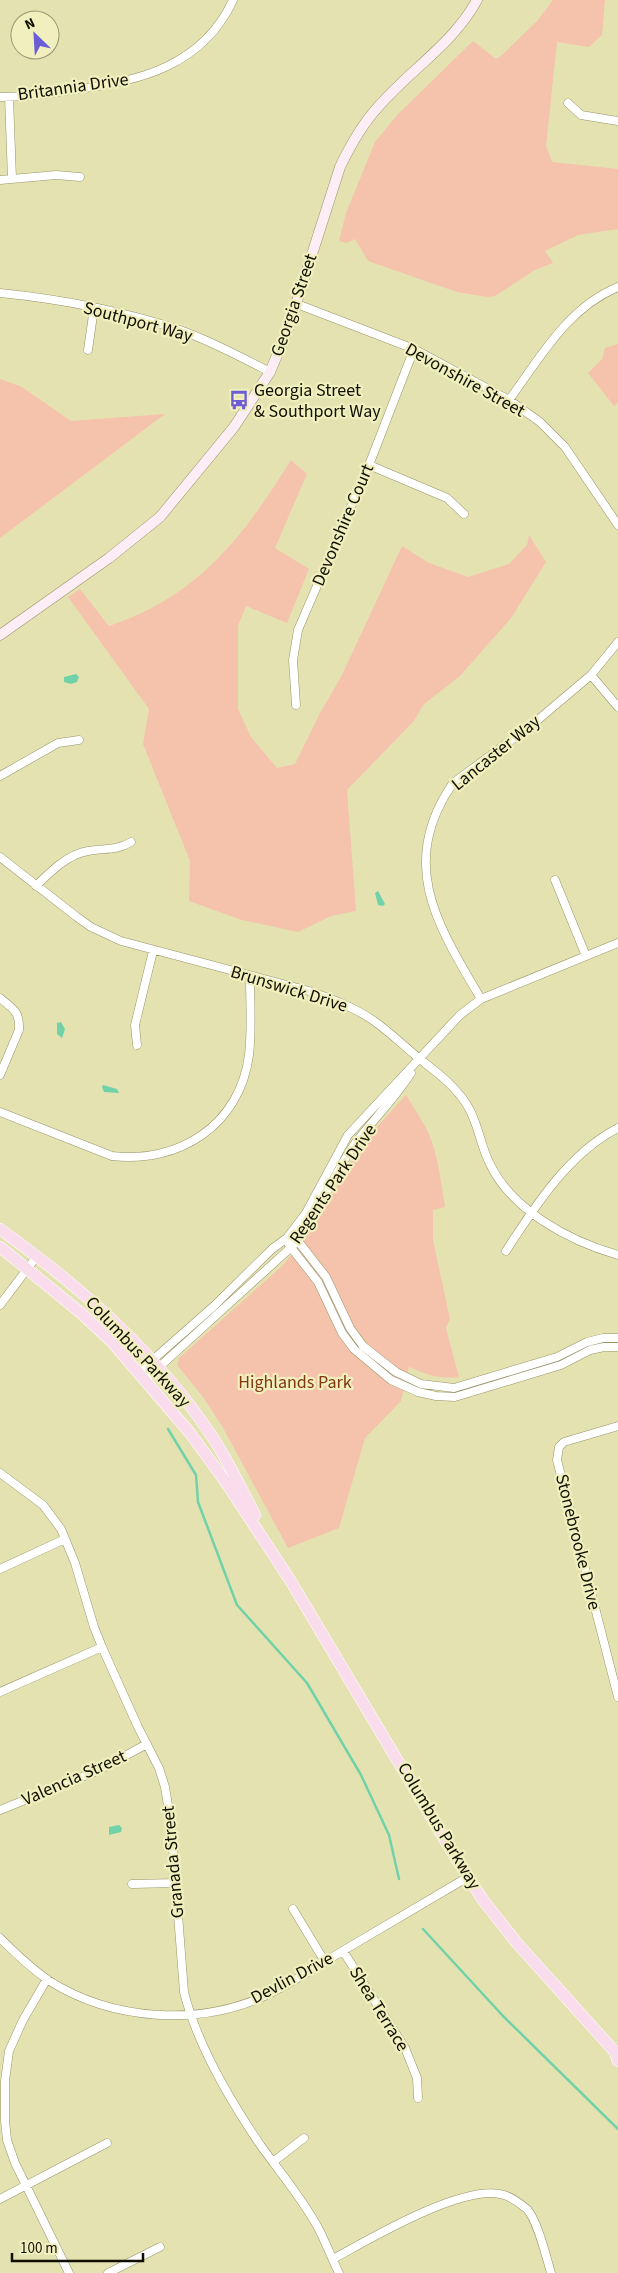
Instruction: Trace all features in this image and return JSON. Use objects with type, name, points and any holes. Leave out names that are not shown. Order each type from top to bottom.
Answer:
[{"type":"main road","name":"Columbus Parkway","points":[[0,1229],[81,1291],[124,1332],[185,1400],[215,1442],[290,1580]]},
{"type":"main road","name":"Columbus Parkway","points":[[0,1247],[81,1313],[142,1376],[190,1433],[225,1481],[290,1580],[468,1877],[516,1942],[617,2055]]},
{"type":"street","name":"Britannia Drive","points":[[0,97],[97,87],[132,80],[167,67],[185,58],[213,34],[227,14],[233,0]]},
{"type":"street","name":"Georgia Street","points":[[0,635],[109,558],[160,517],[234,427],[270,372],[297,304],[340,167],[351,142],[379,105],[439,48],[477,0]]},
{"type":"street","points":[[9,97],[12,179]]},
{"type":"street","points":[[568,103],[580,116],[618,121]]},
{"type":"street","points":[[0,180],[56,175],[80,177]]},
{"type":"street","points":[[509,400],[570,318],[600,296],[618,287]]},
{"type":"street","name":"Southport Way","points":[[0,293],[42,298],[94,308],[180,330],[223,348],[270,372]]},
{"type":"street","name":"Devonshire Street","points":[[297,304],[414,349],[509,400],[540,422],[565,447],[618,524]]},
{"type":"street","points":[[88,350],[94,308]]},
{"type":"street","name":"Devonshire Court","points":[[296,705],[293,660],[298,630],[369,465],[414,349]]},
{"type":"street","points":[[369,465],[447,498],[464,514]]},
{"type":"street","name":"Lancaster Way","points":[[481,999],[441,927],[428,892],[426,854],[435,817],[453,783],[533,724],[591,675],[618,642]]},
{"type":"street","points":[[591,675],[618,707]]},
{"type":"street","points":[[0,776],[58,743],[79,740]]},
{"type":"street","points":[[36,886],[48,874],[76,855],[87,851],[120,848],[131,842]]},
{"type":"street","name":"Brunswick Drive","points":[[0,857],[91,926],[121,941],[317,994],[355,1009],[374,1021],[456,1090],[469,1107],[494,1172],[504,1187],[532,1212],[578,1240],[618,1255]]},
{"type":"street","points":[[555,880],[586,956]]},
{"type":"street","name":"Regents Park Drive","points":[[155,1365],[272,1249],[287,1238],[306,1213],[348,1135],[460,1016],[481,999],[618,943]]},
{"type":"street","points":[[137,1045],[135,1025],[153,951]]},
{"type":"street","points":[[0,1112],[112,1156],[130,1158],[146,1156],[166,1152],[195,1141],[210,1131],[222,1118],[234,1101],[243,1081],[249,1056],[250,976]]},
{"type":"street","points":[[0,998],[17,1012],[20,1022],[19,1030],[0,1074]]},
{"type":"street","name":"Regents Park Drive","points":[[142,1376],[298,1241],[314,1218],[356,1142],[401,1089],[420,1059]]},
{"type":"street","points":[[506,1251],[532,1212],[587,1148],[603,1135],[618,1128]]},
{"type":"street","points":[[287,1238],[298,1241],[326,1277],[350,1328],[363,1346],[396,1372],[421,1384],[454,1388],[557,1357],[587,1342],[603,1338],[618,1338]]},
{"type":"street","points":[[287,1238],[290,1248],[318,1282],[342,1333],[354,1350],[391,1380],[418,1392],[436,1396],[455,1397],[561,1366],[590,1350],[618,1347]]},
{"type":"street","points":[[0,1305],[37,1256]]},
{"type":"street","name":"Stonebrooke Drive","points":[[618,1426],[564,1442],[560,1447],[557,1460],[618,1697]]},
{"type":"street","name":"Granada Street","points":[[0,1473],[43,1505],[56,1523],[75,1563],[94,1628],[102,1648],[159,1768],[165,1788],[171,1824],[184,1992],[190,2014],[202,2044],[239,2111],[317,2225],[339,2273]]},
{"type":"street","points":[[0,1569],[65,1540]]},
{"type":"street","points":[[0,1692],[102,1648]]},
{"type":"street","name":"Valencia Street","points":[[0,1810],[97,1772],[147,1744]]},
{"type":"street","name":"Devlin Drive","points":[[0,1938],[47,1979],[88,2000],[125,2010],[161,2015],[212,2012],[261,1997],[325,1962],[468,1877]]},
{"type":"street","points":[[132,1884],[176,1883]]},
{"type":"street","points":[[293,1909],[325,1962]]},
{"type":"street","name":"Shea Terrace","points":[[343,1951],[405,2048],[417,2078],[418,2098]]},
{"type":"street","points":[[47,1979],[23,2020],[10,2051],[3,2081],[5,2121],[7,2140],[15,2163],[69,2273]]},
{"type":"street","points":[[273,2162],[304,2138]]},
{"type":"street","points":[[0,2198],[107,2143]]},
{"type":"street","points":[[333,2260],[406,2220],[474,2195],[494,2194],[505,2195],[527,2209],[533,2219],[551,2273]]},
{"type":"street","points":[[108,2273],[160,2247]]},
{"type":"green space","points":[[553,0],[605,0],[602,35],[589,47],[557,42],[546,146],[552,162],[618,169],[618,229],[578,235],[545,251],[553,263],[535,270],[495,296],[487,297],[457,292],[368,261],[355,239],[346,243],[339,241],[346,213],[375,142],[398,114],[473,41],[496,59],[538,20]]},
{"type":"green space","points":[[618,344],[618,403],[614,406],[588,373],[602,359],[605,348]]},
{"type":"green space","points":[[0,379],[22,387],[71,421],[165,414],[0,538]]},
{"type":"green space","points":[[291,460],[307,474],[275,548],[309,569],[287,623],[246,606],[238,626],[238,709],[251,737],[277,768],[295,764],[320,713],[341,677],[402,546],[429,563],[468,577],[509,564],[527,545],[529,535],[546,562],[511,618],[460,676],[424,704],[414,721],[347,790],[356,911],[331,916],[298,932],[242,920],[189,901],[190,861],[143,744],[149,709],[68,597],[80,589],[109,626],[141,613],[169,598],[216,561],[255,514]]},
{"type":"green space","name":"Highlands Park","points":[[406,1095],[428,1132],[439,1169],[445,1207],[433,1210],[433,1240],[450,1319],[446,1328],[459,1377],[433,1376],[409,1367],[401,1401],[365,1438],[339,1528],[288,1548],[222,1426],[203,1397],[177,1365],[179,1358],[282,1266],[309,1234],[363,1142]]},
{"type":"shaded area","points":[[76,674],[79,677],[77,682],[71,684],[64,682],[64,677]]},
{"type":"shaded area","points":[[378,891],[385,904],[383,906],[378,905],[375,893]]},
{"type":"shaded area","points":[[61,1022],[65,1029],[62,1038],[57,1034],[57,1023]]},
{"type":"shaded area","points":[[103,1085],[117,1089],[119,1093],[104,1092]]},
{"type":"shaded area","points":[[119,1825],[122,1828],[121,1832],[109,1835],[109,1827]]},
{"type":"waterway","points":[[168,1429],[196,1475],[198,1502],[237,1605],[307,1683],[361,1775],[389,1835],[399,1879]]},
{"type":"waterway","points":[[423,1929],[503,2016],[618,2129]]},
{"type":"place","name":"Georgia Street & Southport Way","points":[[239,400]]}]
